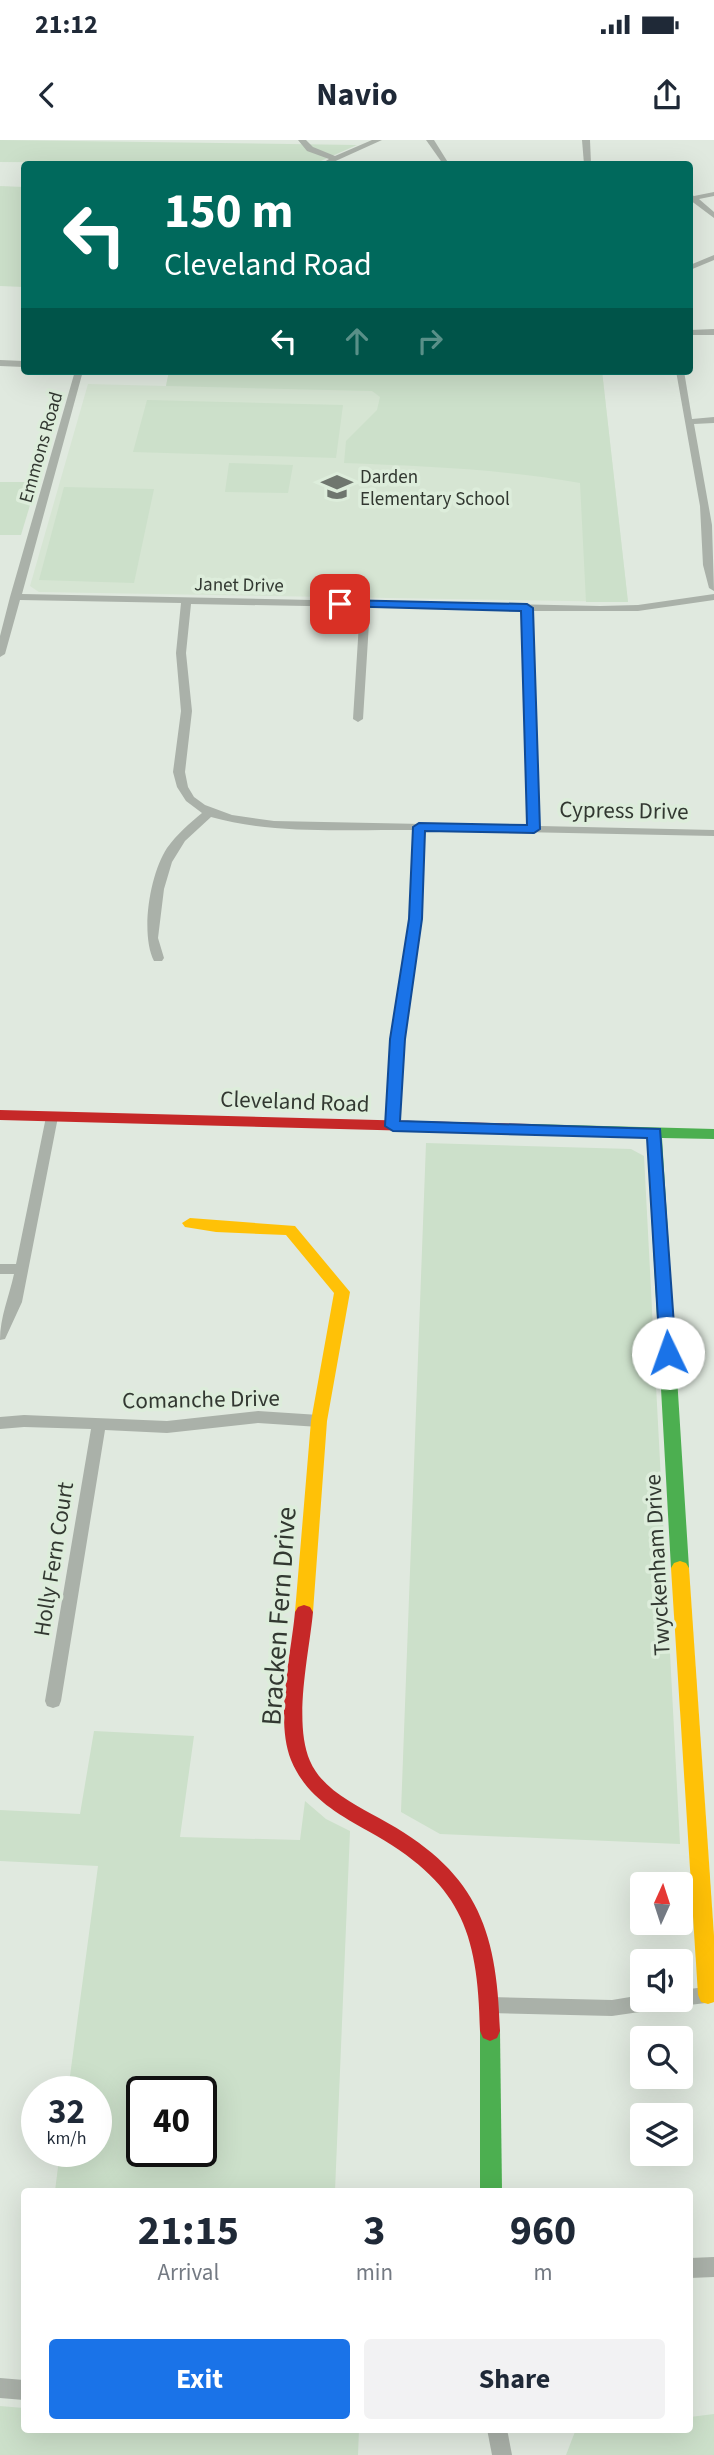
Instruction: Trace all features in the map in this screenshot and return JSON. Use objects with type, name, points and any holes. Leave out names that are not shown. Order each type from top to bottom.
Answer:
[{"type":"street","points":[[302,140],[310,149],[340,157]]},
{"type":"street","points":[[314,140],[322,148],[340,157]]},
{"type":"street","points":[[331,161],[378,140]]},
{"type":"street","points":[[421,140],[431,142],[444,161]]},
{"type":"street","points":[[586,140],[587,161]]},
{"type":"street","points":[[693,197],[714,194]]},
{"type":"street","points":[[693,198],[714,216]]},
{"type":"street","points":[[693,267],[714,257]]},
{"type":"street","points":[[693,332],[714,332]]},
{"type":"street","points":[[0,363],[21,364]]},
{"type":"street","name":"Emmons Road","points":[[0,654],[78,375]]},
{"type":"street","points":[[681,375],[711,526],[709,574],[714,589]]},
{"type":"street","points":[[688,422],[714,420]]},
{"type":"street","name":"Janet Drive","points":[[15,597],[527,608],[630,608],[714,597]]},
{"type":"street","points":[[159,958],[152,938],[163,863],[177,840],[210,812],[194,802],[180,780],[186,713],[181,659],[187,601]]},
{"type":"street","points":[[358,719],[365,604]]},
{"type":"street","points":[[527,608],[534,829]]},
{"type":"street","name":"Cypress Drive","points":[[210,812],[237,821],[262,824],[714,833]]},
{"type":"street","points":[[393,1126],[397,1039],[415,919],[419,827]]},
{"type":"street","name":"Cleveland Road","points":[[0,1115],[714,1134]]},
{"type":"street","points":[[0,1335],[11,1313],[52,1117]]},
{"type":"street","name":"Twyckenham Drive","points":[[654,1133],[691,1755],[711,1994]]},
{"type":"street","name":"Bracken Fern Drive","points":[[190,1223],[216,1227],[290,1230],[342,1292],[319,1422],[294,1737],[301,1765],[310,1780],[339,1807],[396,1836],[440,1871],[459,1894],[481,1936],[487,1962],[489,2005],[491,2188]]},
{"type":"street","points":[[0,1269],[21,1269]]},
{"type":"street","name":"Comanche Drive","points":[[0,1423],[99,1423],[167,1427],[258,1417],[319,1422]]},
{"type":"street","name":"Holly Fern Court","points":[[53,1701],[99,1423]]},
{"type":"street","points":[[693,1996],[711,1994]]},
{"type":"street","points":[[489,2005],[612,2008],[630,2005]]},
{"type":"street","points":[[693,2269],[714,2267]]},
{"type":"street","points":[[0,2388],[21,2390]]},
{"type":"street","points":[[498,2433],[502,2455]]},
{"type":"shaded area","points":[[0,140],[357,145],[321,161],[0,162]]},
{"type":"shaded area","points":[[0,186],[21,187],[21,287],[0,286]]},
{"type":"shaded area","name":"Darden Elementary School","points":[[168,375],[602,375],[628,602],[39,592],[30,586],[88,384],[166,386]]},
{"type":"shaded area","points":[[168,375],[602,375],[628,602],[586,602],[580,483],[491,471],[344,463],[346,441],[377,410],[380,397],[372,391],[166,386]]},
{"type":"shaded area","points":[[147,400],[343,405],[336,458],[133,452]]},
{"type":"shaded area","points":[[229,463],[293,465],[288,493],[225,492]]},
{"type":"shaded area","points":[[0,482],[37,482],[21,535],[0,535]]},
{"type":"shaded area","points":[[64,487],[154,489],[134,583],[39,580]]},
{"type":"shaded area","points":[[426,1143],[631,1149],[644,1156],[680,1844],[440,1834],[401,1812]]},
{"type":"shaded area","points":[[94,1731],[194,1736],[180,1837],[300,1840],[305,1801],[326,1819],[350,1831],[335,2188],[55,2188],[58,2167],[112,2167],[112,2076],[70,2076],[98,1866],[0,1861],[0,1810],[80,1814]]},
{"type":"shaded area","points":[[0,2406],[21,2408],[21,2433],[359,2433],[358,2455],[0,2455]]},
{"type":"shaded area","points":[[714,2414],[714,2455],[566,2455],[574,2433],[693,2433],[693,2417]]},
{"type":"traffic: fast","points":[[530,1129],[714,1134]]},
{"type":"traffic: fast","points":[[654,1133],[680,1568]]},
{"type":"traffic: fast","points":[[490,2031],[491,2188]]},
{"type":"traffic: slow","points":[[190,1223],[216,1227],[290,1230],[342,1292],[319,1421],[304,1612]]},
{"type":"traffic: slow","points":[[680,1568],[708,1995]]},
{"type":"traffic: jam","points":[[0,1115],[530,1129]]},
{"type":"traffic: jam","points":[[304,1612],[295,1708],[296,1745],[300,1759],[306,1772],[323,1792],[409,1845],[434,1865],[454,1887],[479,1936],[486,1964],[490,2031]]},
{"type":"place","name":"Darden Elementary School","points":[[337,487]]},
{"type":"route","points":[[340,604],[527,608],[534,829],[419,827],[415,919],[397,1039],[393,1126],[654,1133],[668,1353]]}]
